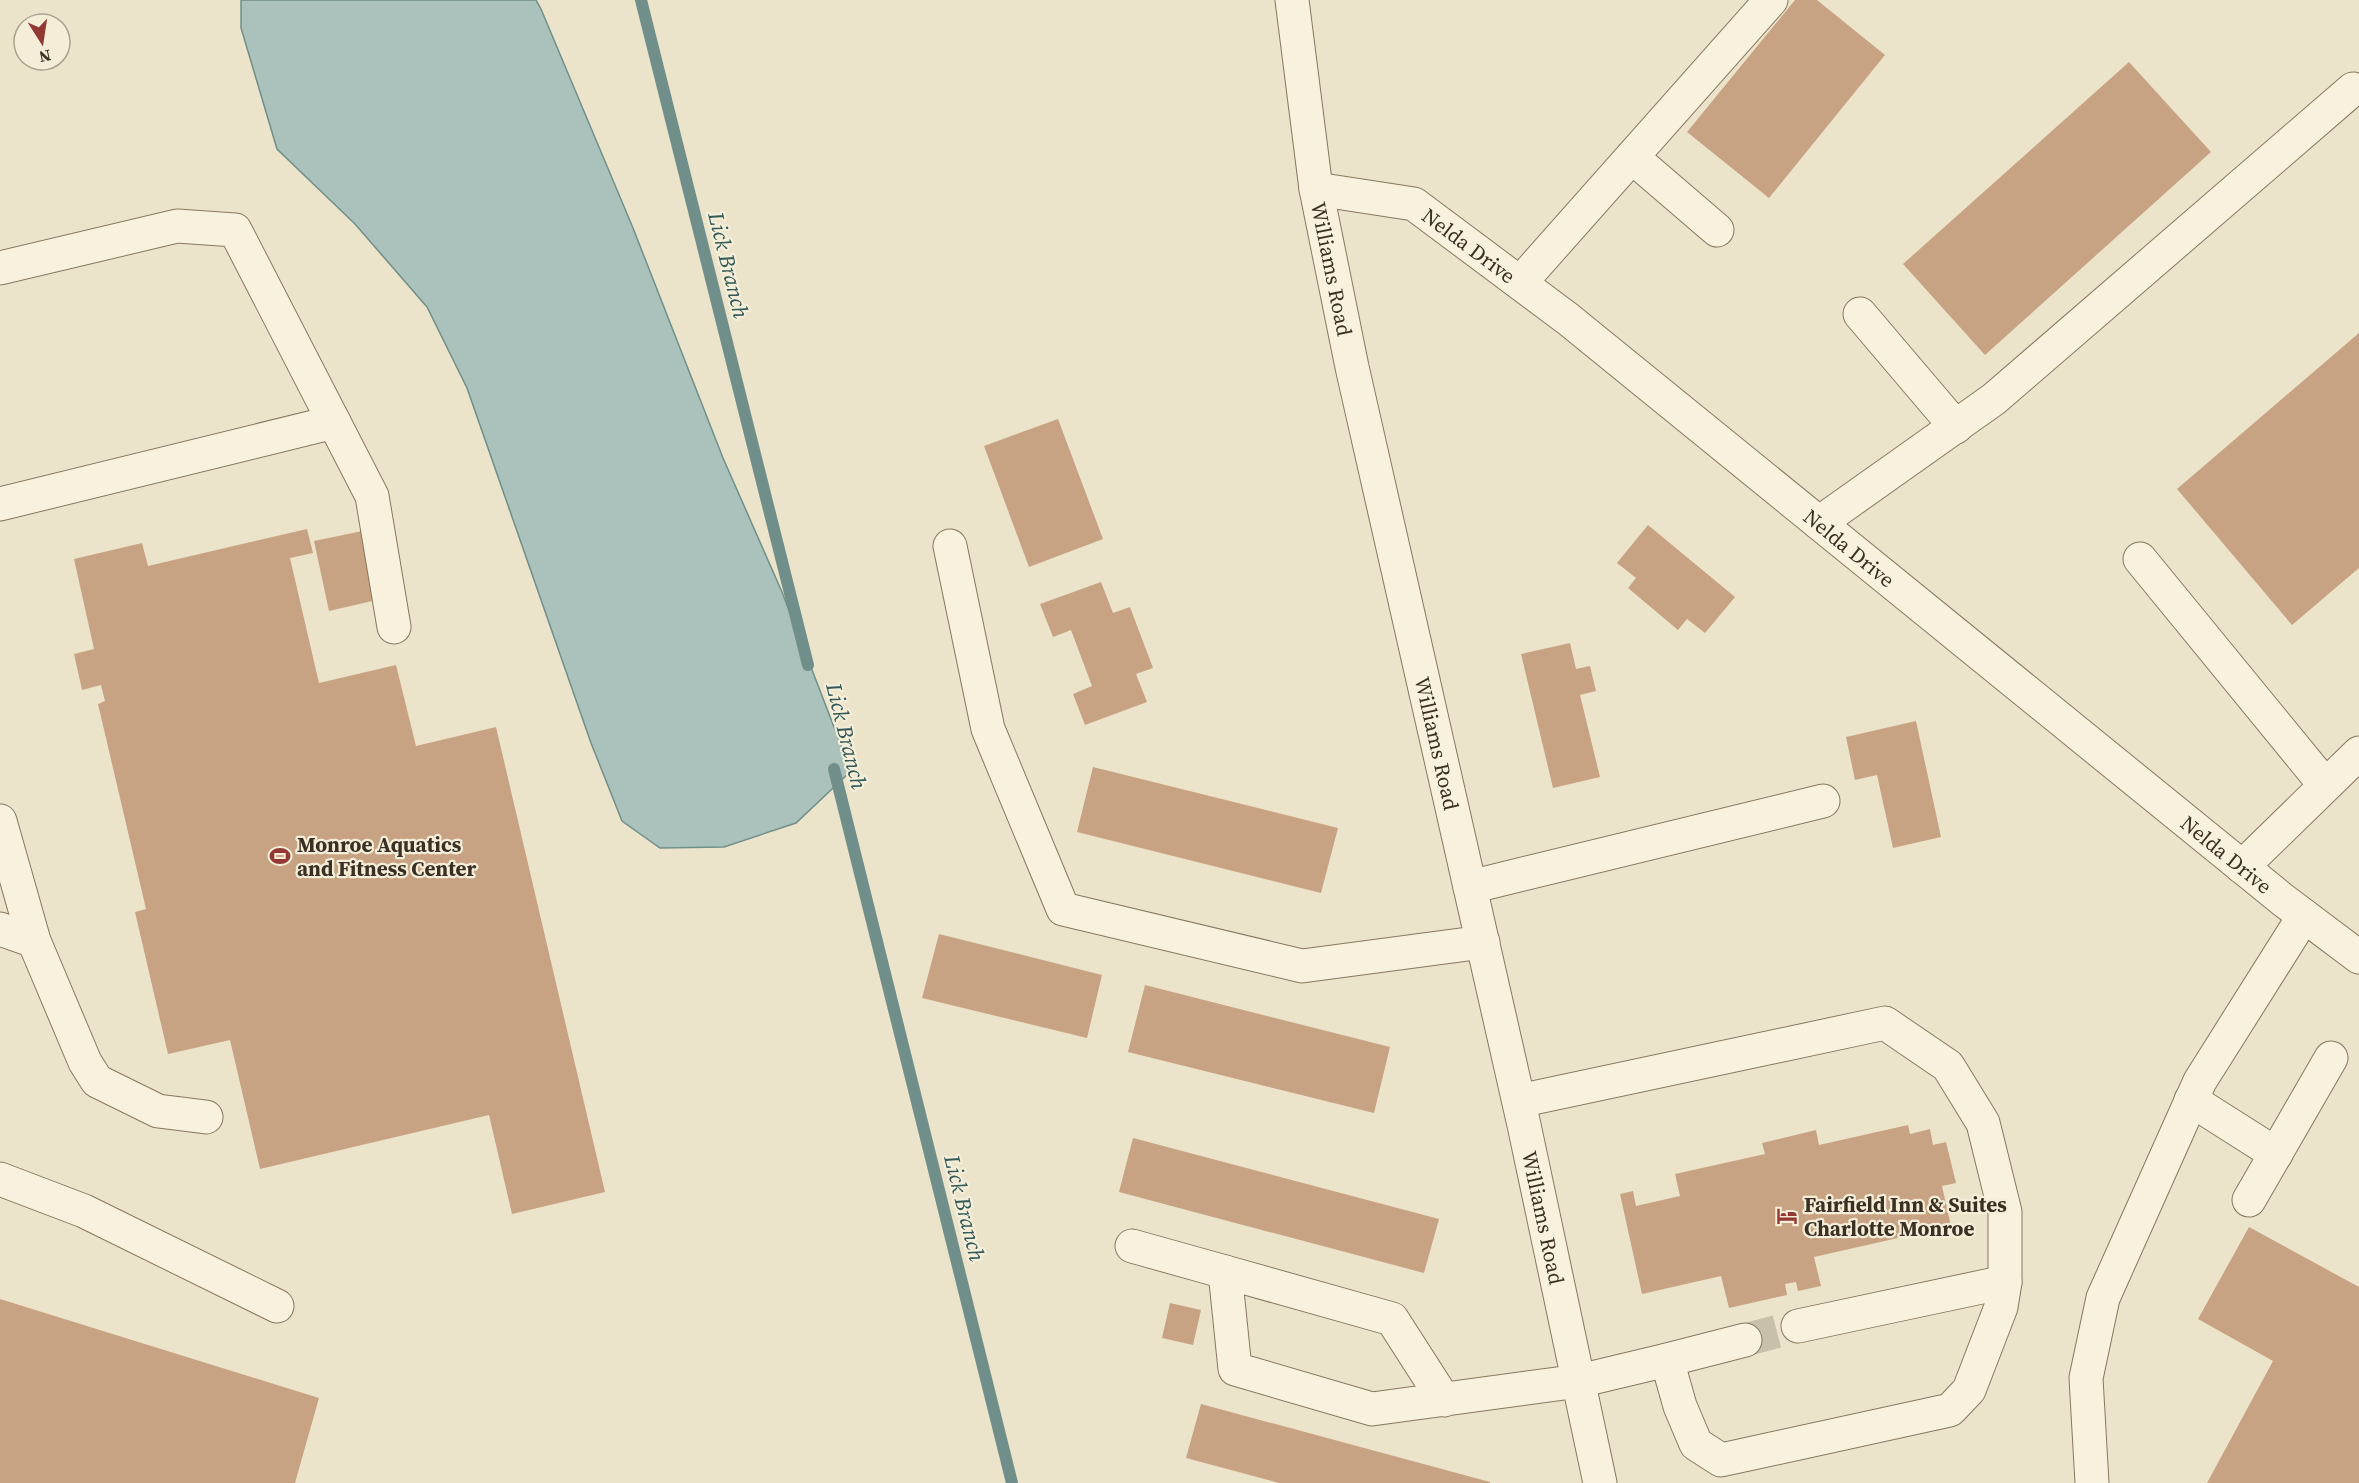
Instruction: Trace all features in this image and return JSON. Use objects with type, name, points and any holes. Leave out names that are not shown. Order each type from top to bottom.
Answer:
[{"type":"street","name":"Williams Road","points":[[1292,0],[1316,189],[1352,367],[1519,1101],[1600,1483]]},
{"type":"street","points":[[1520,283],[1771,0]]},
{"type":"street","points":[[1819,524],[1994,399],[2353,89]]},
{"type":"street","points":[[1632,157],[1717,230]]},
{"type":"street","name":"Nelda Drive","points":[[1316,189],[1414,204],[1568,319],[2242,867],[2359,957]]},
{"type":"street","points":[[0,268],[177,226],[236,230],[372,496],[393,627]]},
{"type":"street","points":[[1860,314],[1956,427]]},
{"type":"street","points":[[0,504],[334,422]]},
{"type":"street","points":[[950,546],[988,729],[1063,909],[1302,966],[1483,942]]},
{"type":"street","points":[[2140,559],[2325,785]]},
{"type":"street","points":[[2242,867],[2359,753]]},
{"type":"street","points":[[1470,887],[1823,801]]},
{"type":"street","points":[[0,821],[34,941],[85,1062],[97,1081],[158,1111],[206,1117]]},
{"type":"street","points":[[2092,1483],[2086,1378],[2103,1298],[2200,1081],[2304,916]]},
{"type":"street","points":[[0,929],[34,941]]},
{"type":"street","points":[[1519,1101],[1885,1023],[1948,1066],[1983,1123],[2005,1212],[2005,1282],[2001,1307],[1970,1390],[1950,1410],[1721,1460],[1696,1444],[1680,1406],[1668,1360]]},
{"type":"street","points":[[2249,1200],[2331,1058]]},
{"type":"street","points":[[2191,1100],[2276,1154]]},
{"type":"street","points":[[0,1179],[84,1211],[277,1306]]},
{"type":"street","points":[[1132,1246],[1392,1319],[1444,1400]]},
{"type":"street","points":[[1225,1272],[1235,1369],[1372,1409],[1579,1381],[1744,1340]]},
{"type":"street","points":[[1798,1326],[2005,1282]]},
{"type":"water","points":[[241,0],[536,0],[633,228],[723,458],[782,592],[851,771],[796,823],[724,847],[660,848],[622,821],[591,743],[467,388],[427,307],[355,224],[277,149],[241,28]]},
{"type":"building","points":[[1795,0],[1817,0],[1885,55],[1769,198],[1687,132]]},
{"type":"building","points":[[2129,62],[2211,152],[1985,355],[1903,264]]},
{"type":"building","points":[[2359,333],[2359,568],[2292,625],[2177,489]]},
{"type":"building","points":[[1058,419],[1103,539],[1029,567],[984,446]]},
{"type":"building","points":[[1648,525],[1735,597],[1705,633],[1687,619],[1678,630],[1628,588],[1636,578],[1617,563]]},
{"type":"building","points":[[307,529],[313,553],[290,558],[319,683],[396,665],[416,746],[496,727],[605,1192],[512,1214],[489,1115],[260,1169],[230,1040],[168,1054],[135,912],[146,909],[98,704],[105,701],[101,685],[82,690],[74,654],[94,649],[74,559],[142,543],[148,566]]},
{"type":"building","points":[[367,530],[381,599],[329,611],[314,541]]},
{"type":"building","points":[[1101,582],[1113,613],[1130,607],[1153,668],[1136,674],[1147,702],[1085,725],[1073,694],[1092,686],[1071,630],[1053,637],[1040,604]]},
{"type":"building","points":[[1570,643],[1576,669],[1590,666],[1596,691],[1580,695],[1600,777],[1553,788],[1521,654]]},
{"type":"building","points":[[1916,721],[1941,837],[1893,848],[1877,775],[1855,780],[1846,737]]},
{"type":"building","points":[[1093,767],[1338,828],[1321,893],[1077,832]]},
{"type":"building","points":[[939,934],[1102,975],[1087,1038],[922,998]]},
{"type":"building","points":[[1145,985],[1390,1047],[1374,1113],[1128,1052]]},
{"type":"building","name":"Fairfield Inn & Suites Charlotte Monroe","points":[[1908,1125],[1910,1134],[1930,1129],[1933,1145],[1946,1142],[1956,1183],[1942,1186],[1951,1226],[1814,1257],[1821,1286],[1798,1291],[1796,1282],[1785,1284],[1787,1295],[1729,1308],[1721,1276],[1642,1294],[1620,1194],[1633,1191],[1636,1206],[1680,1196],[1675,1174],[1765,1154],[1762,1143],[1816,1130],[1819,1145]]},
{"type":"building","points":[[1133,1138],[1439,1219],[1424,1273],[1119,1192]]},
{"type":"building","points":[[2249,1227],[2359,1287],[2359,1483],[2207,1483],[2273,1361],[2198,1319]]},
{"type":"building","points":[[0,1299],[319,1398],[295,1483],[0,1483]]},
{"type":"building","points":[[1170,1303],[1201,1310],[1193,1345],[1162,1338]]},
{"type":"building","points":[[1201,1404],[1490,1483],[1279,1483],[1186,1458]]},
{"type":"waterway","name":"Lick Branch","points":[[641,0],[808,665]]},
{"type":"waterway","name":"Lick Branch","points":[[834,769],[1012,1483]]},
{"type":"tunnel","points":[[1745,1340],[1798,1326]]},
{"type":"place","name":"Monroe Aquatics and Fitness Center","points":[[280,856]]},
{"type":"place","name":"Fairfield Inn & Suites Charlotte Monroe","points":[[1787,1216]]}]
